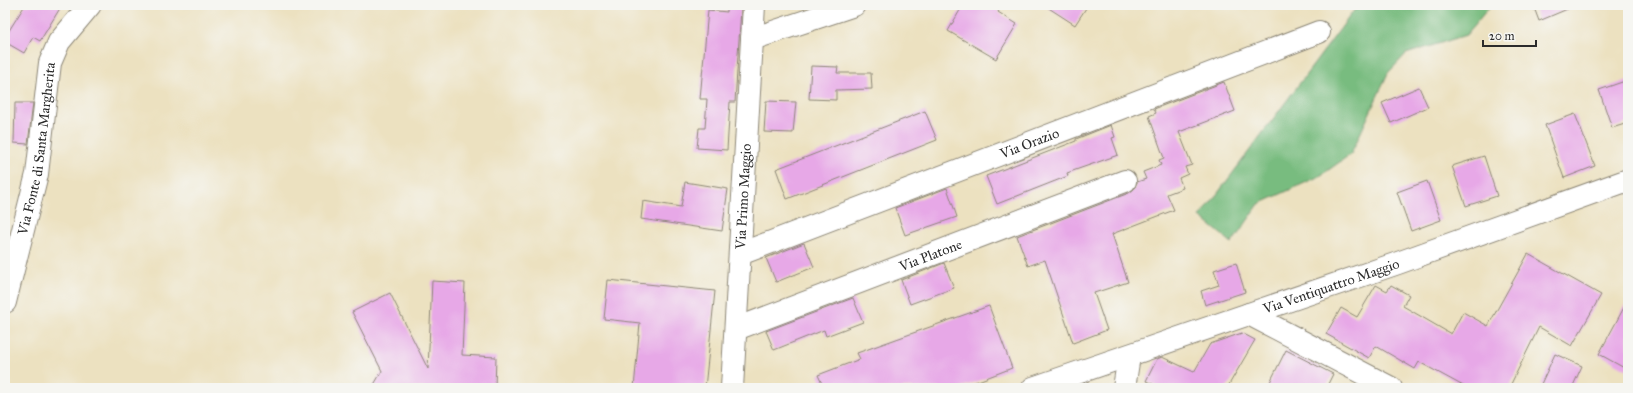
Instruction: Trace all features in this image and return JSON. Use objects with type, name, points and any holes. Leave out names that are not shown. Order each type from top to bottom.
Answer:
[{"type":"street","name":"Via Fonte di Santa Margherita","points":[[5,302],[37,174],[50,63],[59,42],[90,5]]},
{"type":"street","name":"Via Primo Maggio","points":[[732,388],[754,5]]},
{"type":"street","points":[[752,39],[854,5]]},
{"type":"street","name":"Via Orazio","points":[[740,254],[1319,32]]},
{"type":"street","name":"Via Ventiquattro Maggio","points":[[1033,388],[1398,263],[1628,180]]},
{"type":"street","name":"Via Platone","points":[[736,329],[1125,181]]},
{"type":"street","points":[[1249,314],[1391,388]]},
{"type":"street","points":[[1124,388],[1129,356]]},
{"type":"green space","points":[[1358,5],[1491,5],[1466,35],[1406,54],[1388,73],[1351,154],[1320,176],[1259,204],[1232,243],[1200,217]]},
{"type":"building","points":[[25,5],[62,5],[40,41],[33,37],[24,53],[5,42],[5,37]]},
{"type":"building","points":[[963,5],[1002,5],[998,12],[1017,24],[996,59],[948,31]]},
{"type":"building","points":[[1044,5],[1088,5],[1075,25]]},
{"type":"building","points":[[1533,5],[1577,5],[1539,21]]},
{"type":"building","points":[[727,7],[741,8],[735,102],[730,102],[727,150],[697,148],[699,128],[705,128],[707,99],[700,99],[708,10],[727,12]]},
{"type":"building","points":[[811,66],[838,67],[837,73],[871,73],[872,89],[836,90],[836,100],[809,99]]},
{"type":"building","points":[[1628,80],[1628,123],[1612,128],[1599,90]]},
{"type":"building","points":[[1224,82],[1235,111],[1179,132],[1192,165],[1185,167],[1188,174],[1179,178],[1183,188],[1167,194],[1174,210],[1112,234],[1128,282],[1094,293],[1107,330],[1073,343],[1045,260],[1028,266],[1017,236],[1129,193],[1134,189],[1137,182],[1146,179],[1143,172],[1161,165],[1159,160],[1164,158],[1149,116],[1156,113],[1154,109]]},
{"type":"building","points":[[1419,87],[1428,107],[1391,123],[1382,103]]},
{"type":"building","points":[[766,101],[796,102],[793,133],[764,132]]},
{"type":"building","points":[[15,103],[33,103],[28,144],[14,143]]},
{"type":"building","points":[[925,111],[937,140],[787,199],[776,169]]},
{"type":"building","points":[[1575,114],[1595,166],[1564,178],[1545,125]]},
{"type":"building","points":[[1111,125],[1115,137],[1112,138],[1118,155],[1067,173],[1068,176],[997,204],[986,176],[1076,141],[1076,139]]},
{"type":"building","points":[[1484,156],[1497,196],[1466,206],[1452,166]]},
{"type":"building","points":[[1427,181],[1441,220],[1411,231],[1397,192]]},
{"type":"building","points":[[685,182],[728,189],[722,231],[641,219],[643,201],[681,207]]},
{"type":"building","points":[[947,188],[957,217],[905,235],[895,208]]},
{"type":"building","points":[[804,243],[814,267],[776,282],[766,258]]},
{"type":"building","points":[[1528,254],[1601,295],[1572,346],[1539,327],[1509,388],[1467,388],[1419,362],[1415,369],[1376,346],[1369,358],[1326,334],[1341,308],[1357,317],[1376,285],[1387,291],[1391,285],[1409,295],[1403,306],[1451,334],[1463,312],[1488,326]]},
{"type":"building","points":[[944,263],[954,288],[910,304],[901,280]]},
{"type":"building","points":[[1236,263],[1245,292],[1205,305],[1201,291],[1219,285],[1214,270]]},
{"type":"building","points":[[608,280],[715,291],[705,388],[634,388],[640,323],[604,319]]},
{"type":"building","points":[[432,281],[465,283],[462,355],[496,357],[495,388],[372,388],[382,371],[352,312],[390,293],[428,369]]},
{"type":"building","points":[[853,298],[863,322],[826,336],[824,330],[774,350],[766,331]]},
{"type":"building","points":[[1628,300],[1628,370],[1599,354]]},
{"type":"building","points":[[989,306],[1012,368],[960,388],[824,388],[818,375],[860,359],[857,353]]},
{"type":"building","points":[[1242,333],[1255,340],[1227,388],[1161,388],[1146,381],[1157,359],[1162,357],[1194,372],[1210,344]]},
{"type":"building","points":[[1286,350],[1333,374],[1326,388],[1267,388]]},
{"type":"building","points":[[1555,354],[1582,366],[1572,388],[1550,388],[1541,384]]}]
